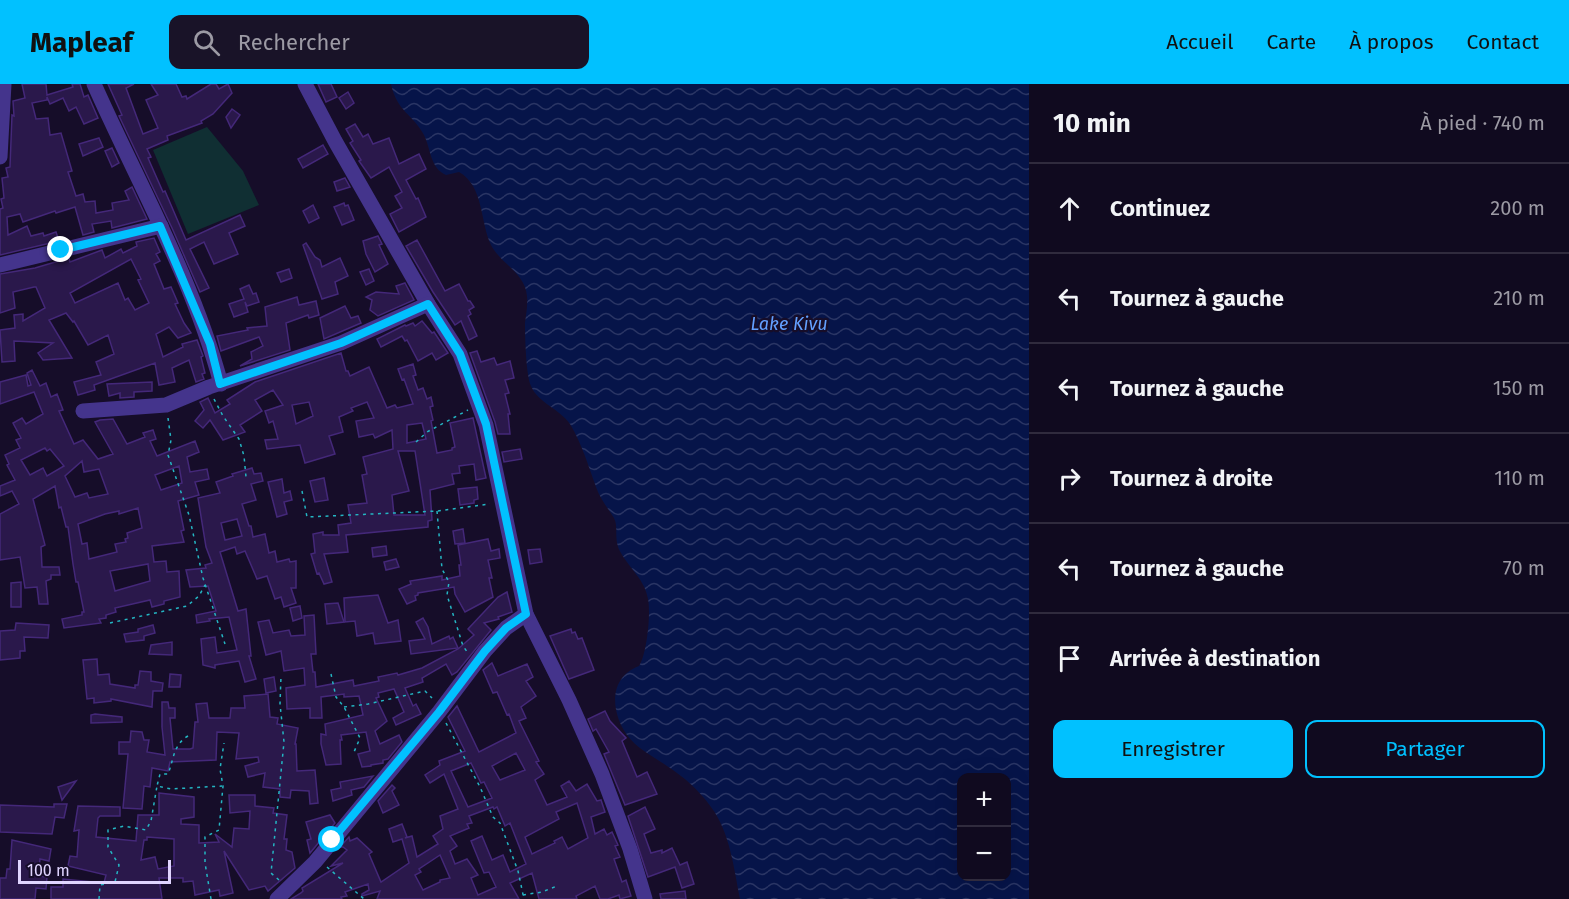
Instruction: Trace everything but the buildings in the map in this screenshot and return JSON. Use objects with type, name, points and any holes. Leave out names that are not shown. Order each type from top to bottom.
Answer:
[{"type":"street","points":[[0,157],[4,84]]},
{"type":"street","points":[[94,84],[160,226],[210,344],[215,385]]},
{"type":"street","points":[[305,84],[428,304],[460,354],[486,424],[526,614],[569,700],[602,774],[630,849],[645,899]]},
{"type":"street","points":[[0,265],[160,226]]},
{"type":"street","points":[[83,411],[166,405],[215,385],[341,343],[428,304]]},
{"type":"street","points":[[282,893],[318,857],[485,651],[506,628],[526,614]]},
{"type":"path","points":[[215,385],[223,416],[239,439],[244,456],[246,477]]},
{"type":"path","points":[[416,442],[427,432],[479,403]]},
{"type":"path","points":[[166,405],[171,440],[168,455],[189,515],[205,584],[225,644]]},
{"type":"path","points":[[302,491],[307,517],[437,511],[502,502]]},
{"type":"path","points":[[437,511],[442,569],[448,582],[447,595],[463,646],[476,664]]},
{"type":"path","points":[[110,623],[187,606],[199,596],[205,584]]},
{"type":"path","points":[[331,674],[336,697],[344,707],[360,738],[354,752]]},
{"type":"path","points":[[281,676],[280,704],[284,742],[271,873],[282,893]]},
{"type":"path","points":[[344,707],[368,705],[425,691],[440,709],[493,817],[500,823],[518,871],[524,899]]},
{"type":"path","points":[[99,899],[100,885],[115,882],[119,865],[108,847],[108,830],[124,826],[146,830],[151,821],[160,774],[168,774],[173,753],[188,736]]},
{"type":"path","points":[[211,899],[205,863],[205,837],[219,830],[223,786],[220,769],[224,743]]},
{"type":"path","points":[[157,786],[171,789],[223,786]]},
{"type":"path","points":[[318,857],[363,899]]},
{"type":"path","points":[[523,895],[542,892],[557,886]]},
{"type":"green space","points":[[207,127],[243,171],[259,205],[188,234],[153,150]]},
{"type":"water","name":"Lake Kivu","points":[[391,84],[1029,84],[1029,899],[740,899],[727,839],[711,807],[685,779],[636,744],[627,735],[617,716],[615,696],[618,686],[622,678],[639,666],[642,660],[649,623],[648,599],[641,580],[619,548],[614,518],[598,491],[570,424],[539,397],[531,386],[526,355],[527,299],[522,281],[491,245],[473,186],[459,172],[446,175],[437,168],[420,128],[397,101]]},
{"type":"route","points":[[61,250],[160,226],[210,344],[220,384],[341,343],[428,304],[460,354],[486,424],[526,614],[506,628],[485,651],[439,712],[332,840]]}]
